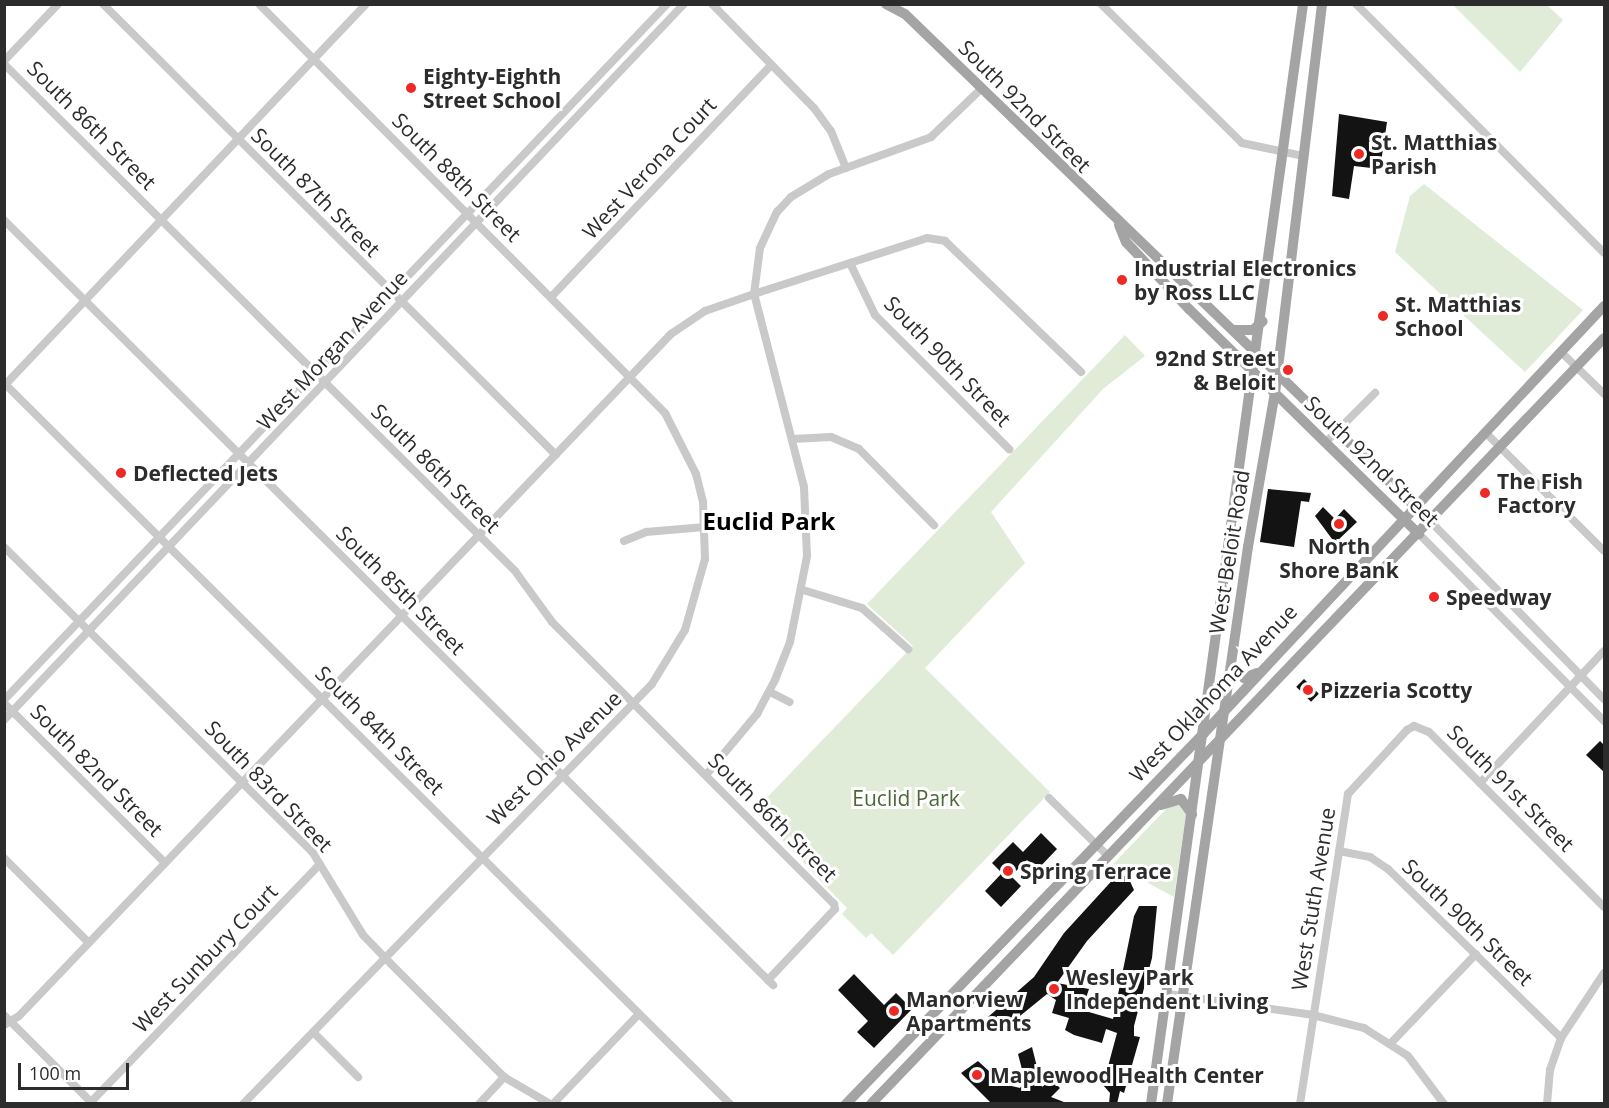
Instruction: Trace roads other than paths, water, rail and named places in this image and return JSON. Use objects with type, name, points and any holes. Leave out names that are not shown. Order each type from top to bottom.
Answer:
[{"type":"main road","name":"South 92nd Street","points":[[886,4],[903,9],[980,90],[1119,225],[1135,234],[1431,522]]},
{"type":"main road","name":"West Beloit Road","points":[[1151,1104],[1263,321],[1303,4]]},
{"type":"main road","name":"West Beloit Road","points":[[1167,1104],[1275,393],[1322,4]]},
{"type":"main road","name":"South 92nd Street","points":[[1119,225],[1126,242],[1255,374],[1402,520],[1419,534]]},
{"type":"main road","name":"West Oklahoma Avenue","points":[[846,1104],[1204,734],[1414,507],[1605,306]]},
{"type":"main road","points":[[1235,330],[1253,330],[1263,321]]},
{"type":"main road","name":"West Oklahoma Avenue","points":[[871,1104],[1605,338]]},
{"type":"main road","points":[[1232,667],[1247,678],[1265,667]]},
{"type":"main road","points":[[1153,809],[1177,799],[1187,803],[1192,814]]},
{"type":"street","points":[[4,62],[58,4]]},
{"type":"street","name":"South 87th Street","points":[[103,4],[556,454]]},
{"type":"street","name":"South 88th Street","points":[[259,4],[631,375]]},
{"type":"street","points":[[5,385],[366,4]]},
{"type":"street","name":"West Morgan Avenue","points":[[4,701],[162,538],[667,4]]},
{"type":"street","name":"West Morgan Avenue","points":[[4,720],[171,548],[684,4]]},
{"type":"street","points":[[712,4],[831,131],[846,168]]},
{"type":"street","points":[[1101,4],[1242,143],[1303,156]]},
{"type":"street","points":[[1356,4],[1605,253]]},
{"type":"street","name":"South 86th Street","points":[[4,62],[479,535],[515,572],[552,622],[834,904],[835,909],[770,982]]},
{"type":"street","name":"West Verona Court","points":[[553,296],[771,65]]},
{"type":"street","points":[[706,775],[770,692],[790,642],[803,590],[807,523],[793,439],[754,294],[760,248],[777,212],[813,182],[931,137],[980,90]]},
{"type":"street","points":[[576,101],[585,109]]},
{"type":"street","name":"South 85th Street","points":[[4,220],[770,982]]},
{"type":"street","points":[[92,1103],[7,1020],[89,942],[681,325],[754,294],[927,238],[945,241],[960,251],[1081,372]]},
{"type":"street","name":"South 90th Street","points":[[850,263],[875,315],[1009,449]]},
{"type":"street","points":[[1561,352],[1605,394]]},
{"type":"street","name":"West Ohio Avenue","points":[[243,1104],[633,704],[665,667],[686,630],[701,586],[705,527],[696,474],[678,432],[631,375]]},
{"type":"street","name":"South 84th Street","points":[[5,385],[162,538],[730,1104]]},
{"type":"street","points":[[1325,443],[1375,393]]},
{"type":"street","points":[[1485,432],[1605,551]]},
{"type":"street","points":[[793,439],[831,437],[859,449],[934,525]]},
{"type":"street","name":"South 92nd Street","points":[[1431,522],[1605,699]]},
{"type":"street","points":[[624,541],[646,532],[705,527]]},
{"type":"street","name":"South 92nd Street","points":[[1419,534],[1605,721]]},
{"type":"street","name":"South 83rd Street","points":[[4,547],[243,783],[320,864],[363,935],[384,957],[504,1077],[552,1104]]},
{"type":"street","points":[[803,590],[862,608],[908,649]]},
{"type":"street","points":[[1480,783],[1605,651]]},
{"type":"street","points":[[770,692],[789,702]]},
{"type":"street","name":"South 82nd Street","points":[[4,701],[165,863]]},
{"type":"street","name":"South 91st Street","points":[[1414,726],[1429,732],[1605,907]]},
{"type":"street","name":"West Stuth Avenue","points":[[1300,1104],[1348,794],[1414,726]]},
{"type":"street","points":[[1049,798],[1108,856]]},
{"type":"street","name":"South 90th Street","points":[[1339,850],[1370,857],[1388,869],[1561,1038]]},
{"type":"street","points":[[4,858],[89,942]]},
{"type":"street","name":"West Sunbury Court","points":[[92,1103],[320,864]]},
{"type":"street","points":[[1391,1043],[1476,954]]},
{"type":"street","points":[[1547,1104],[1550,1070],[1561,1038],[1605,973]]},
{"type":"street","points":[[1168,994],[1313,1015],[1364,1028],[1391,1043],[1408,1056],[1444,1104]]},
{"type":"street","points":[[552,1104],[639,1014]]},
{"type":"street","points":[[313,1032],[358,1077]]},
{"type":"street","points":[[479,1104],[504,1077]]},
{"type":"place","name":"Eighty-Eighth Street School","points":[[411,88]]},
{"type":"place","name":"St. Matthias Parish","points":[[1359,154]]},
{"type":"place","name":"Industrial Electronics by Ross LLC","points":[[1122,280]]},
{"type":"place","name":"St. Matthias School","points":[[1383,316]]},
{"type":"place","name":"92nd Street & Beloit","points":[[1288,370]]},
{"type":"place","name":"Deflected Jets","points":[[121,473]]},
{"type":"place","name":"The Fish Factory","points":[[1485,493]]},
{"type":"place","name":"North Shore Bank","points":[[1339,524]]},
{"type":"place","name":"Speedway","points":[[1434,597]]},
{"type":"place","name":"Pizzeria Scotty","points":[[1308,690]]},
{"type":"place","name":"Spring Terrace","points":[[1008,871]]},
{"type":"place","name":"Wesley Park Independent Living","points":[[1054,989]]},
{"type":"place","name":"Manorview Apartments","points":[[894,1011]]},
{"type":"place","name":"Maplewood Health Center","points":[[977,1075]]},
{"type":"district","name":"Euclid Park","points":[[769,521]]}]
